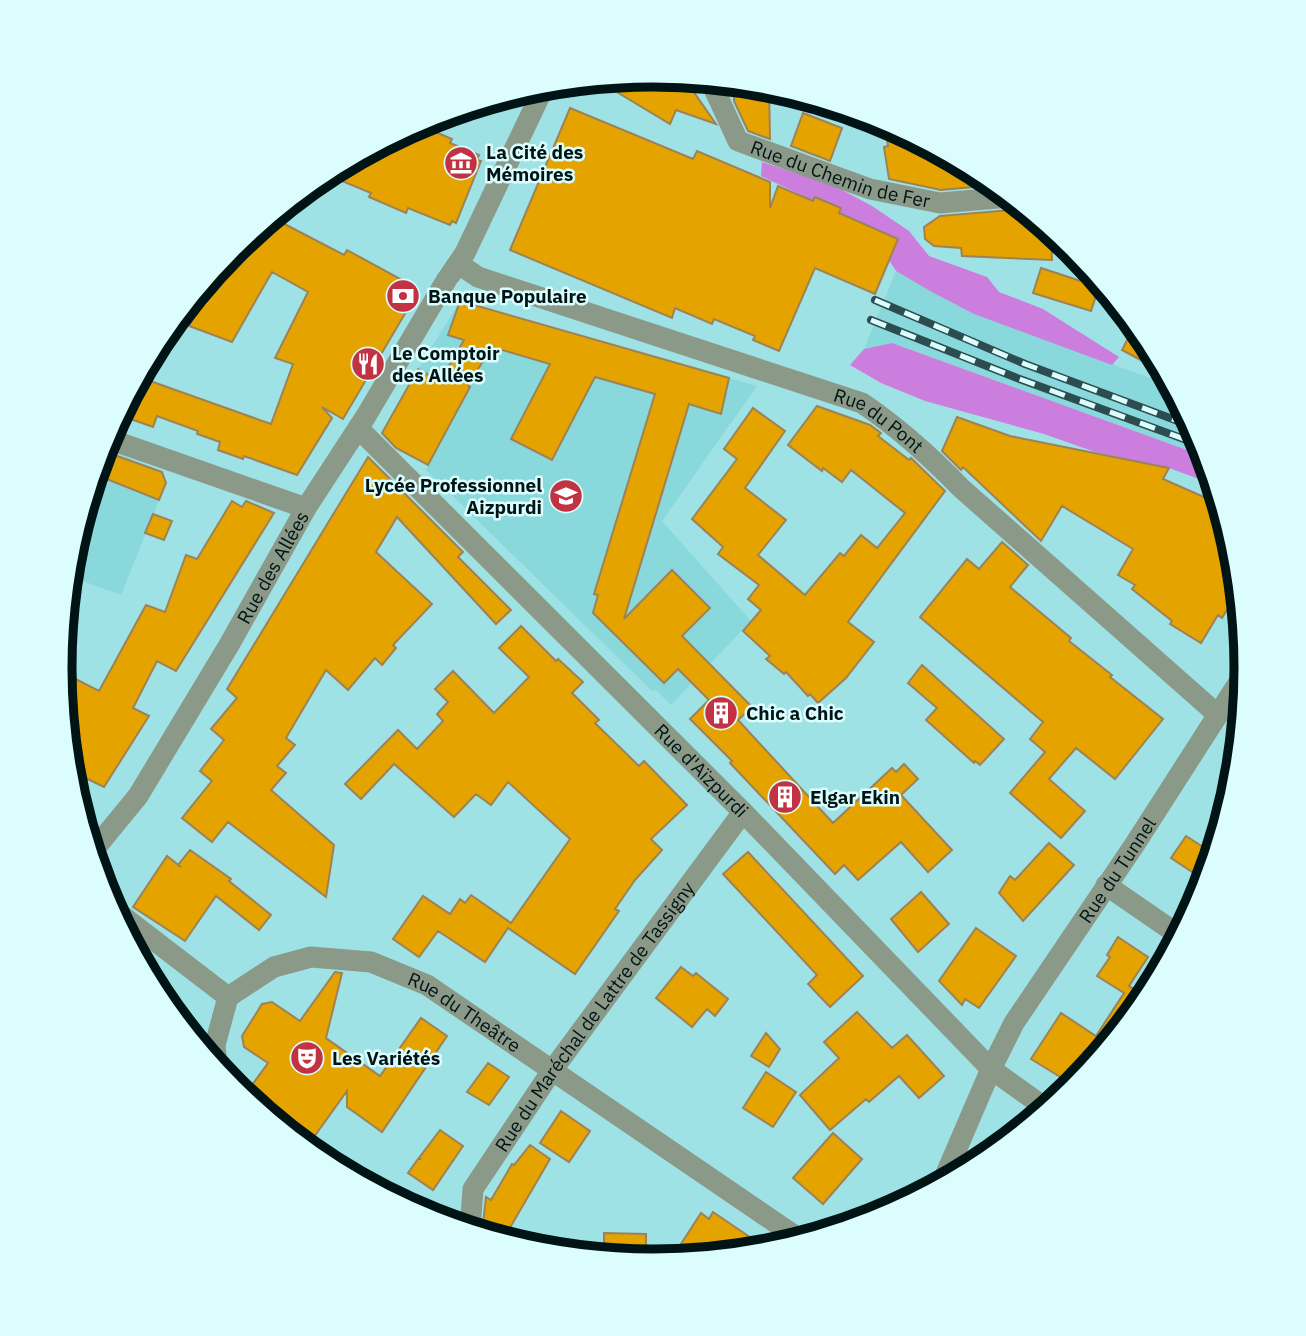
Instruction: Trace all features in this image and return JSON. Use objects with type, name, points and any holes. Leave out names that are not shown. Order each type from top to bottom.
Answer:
[{"type":"street","name":"Rue du Chemin de Fer","points":[[714,90],[738,141],[870,189],[940,203],[995,198]]},
{"type":"street","name":"Rue des Allées","points":[[99,843],[138,796],[229,645],[306,508],[453,272],[538,98]]},
{"type":"street","name":"Rue du Pont","points":[[453,272],[478,277],[862,403],[925,451],[961,488],[1218,715]]},
{"type":"street","name":"Rue d'Aïzpurdi","points":[[358,428],[743,813],[991,1069],[1038,1103]]},
{"type":"street","points":[[118,442],[306,508]]},
{"type":"street","name":"Rue du Tunnel","points":[[948,1168],[1014,1023],[1233,691]]},
{"type":"street","name":"Rue du Maréchal de Lattre de Tassigny","points":[[471,1219],[473,1189],[551,1072],[743,813]]},
{"type":"street","points":[[1106,885],[1171,930]]},
{"type":"street","points":[[131,922],[228,997],[215,1050]]},
{"type":"street","name":"Rue du Theâtre","points":[[228,997],[274,967],[311,957],[371,962],[427,985],[790,1232]]},
{"type":"shaded area","points":[[762,162],[833,185],[872,206],[909,231],[929,256],[987,277],[999,292],[1043,309],[1119,357],[1112,365],[974,314],[932,292],[896,271],[877,242],[812,200],[761,176]]},
{"type":"shaded area","points":[[896,271],[974,314],[1158,381],[1192,452],[892,343],[864,349]]},
{"type":"shaded area","name":"Lycée Professionnel Aizpurdi","points":[[460,301],[757,386],[662,521],[751,621],[671,705],[657,691],[651,690],[426,470],[465,396],[418,369]]},
{"type":"shaded area","points":[[892,343],[1192,452],[1203,482],[1169,468],[1095,452],[1044,434],[925,401],[881,383],[850,365],[864,349]]},
{"type":"shaded area","points":[[114,452],[161,470],[166,483],[121,595],[79,580],[92,518]]},
{"type":"building","points":[[611,88],[691,88],[716,124],[676,110],[670,124]]},
{"type":"building","points":[[734,93],[769,99],[770,139],[748,131],[734,101]]},
{"type":"building","points":[[570,108],[693,159],[697,151],[770,182],[770,208],[778,186],[813,201],[815,197],[841,208],[839,213],[898,239],[875,294],[815,268],[779,351],[753,340],[755,336],[714,319],[712,324],[675,308],[672,318],[510,250]]},
{"type":"building","points":[[803,113],[842,128],[830,161],[791,146]]},
{"type":"building","points":[[432,131],[452,139],[450,143],[479,155],[477,160],[481,161],[456,223],[452,221],[450,225],[408,208],[406,213],[369,197],[371,193],[339,180],[396,147]]},
{"type":"building","points":[[887,136],[944,165],[978,187],[941,190],[889,179],[884,147],[888,146]]},
{"type":"building","points":[[1011,210],[1052,245],[1052,260],[962,256],[961,248],[934,246],[925,239],[924,227],[940,216]]},
{"type":"building","points":[[281,222],[344,255],[347,250],[413,286],[416,295],[343,419],[322,407],[332,418],[297,475],[244,456],[243,459],[218,450],[220,442],[157,416],[153,427],[129,418],[148,380],[271,424],[293,364],[275,358],[308,292],[272,272],[232,342],[189,326],[203,301],[216,285]]},
{"type":"building","points":[[1041,268],[1089,284],[1097,293],[1091,311],[1033,293]]},
{"type":"building","points":[[460,301],[729,378],[721,414],[689,404],[624,619],[672,570],[710,608],[682,636],[752,707],[738,720],[833,823],[892,768],[896,772],[904,764],[918,779],[901,795],[952,850],[928,872],[901,842],[858,880],[844,865],[835,874],[690,719],[709,700],[678,669],[664,683],[593,613],[598,595],[594,594],[655,394],[595,377],[552,460],[511,439],[550,364],[492,347],[468,385],[470,387],[428,465],[396,448],[382,433],[418,369],[440,381],[464,340],[448,335]]},
{"type":"building","points":[[1129,335],[1148,364],[1122,350]]},
{"type":"building","points":[[817,406],[870,425],[881,433],[878,436],[909,460],[911,458],[945,491],[848,622],[874,642],[846,678],[818,703],[786,672],[784,674],[766,659],[770,656],[743,631],[761,610],[748,599],[759,585],[718,554],[723,547],[692,519],[737,459],[724,449],[753,408],[785,431],[745,488],[786,520],[758,555],[805,595],[840,553],[844,556],[861,535],[877,548],[905,513],[851,470],[842,482],[823,468],[822,471],[788,445]]},
{"type":"building","points":[[957,417],[1010,436],[1169,468],[1163,479],[1208,499],[1223,555],[1230,604],[1222,618],[1218,615],[1201,643],[1170,624],[1172,621],[1132,589],[1135,585],[1118,575],[1133,549],[1062,506],[1041,541],[963,467],[961,470],[942,451]]},
{"type":"building","points":[[113,455],[162,472],[166,483],[159,500],[104,478]]},
{"type":"building","points":[[368,457],[463,552],[458,557],[511,610],[496,624],[397,517],[376,552],[432,604],[393,645],[396,648],[382,665],[375,658],[348,690],[326,670],[286,738],[295,745],[277,766],[286,773],[271,790],[334,845],[326,897],[228,822],[212,842],[182,818],[212,781],[200,771],[224,740],[211,729],[237,698],[227,689]]},
{"type":"building","points":[[232,501],[242,507],[246,501],[274,513],[176,671],[157,661],[133,708],[149,716],[104,787],[82,776],[73,706],[72,677],[99,691],[146,605],[165,612],[186,555],[197,559]]},
{"type":"building","points":[[153,514],[172,521],[164,540],[145,533]]},
{"type":"building","points":[[1002,542],[1028,565],[1010,587],[1071,638],[1069,641],[1112,675],[1110,677],[1163,719],[1115,779],[1076,748],[1049,779],[1085,811],[1061,838],[1010,793],[1045,752],[1030,739],[1043,722],[920,617],[967,559],[979,569]]},
{"type":"building","points":[[521,626],[556,661],[558,659],[583,682],[572,693],[599,720],[595,723],[639,766],[644,761],[687,805],[651,839],[662,850],[635,880],[615,909],[619,911],[575,974],[508,928],[485,962],[438,931],[419,957],[393,939],[423,896],[450,914],[460,899],[465,903],[471,895],[511,923],[570,839],[508,782],[491,805],[476,794],[454,817],[394,764],[361,799],[345,784],[398,730],[417,749],[443,721],[437,714],[448,702],[435,689],[453,671],[494,713],[529,677],[499,648]]},
{"type":"building","points":[[922,665],[1004,739],[980,765],[975,761],[974,763],[926,720],[937,708],[908,683]]},
{"type":"building","points":[[1186,836],[1205,848],[1197,870],[1192,872],[1171,858]]},
{"type":"building","points":[[1049,843],[1074,865],[1023,921],[999,893],[1010,876],[1015,880]]},
{"type":"building","points":[[190,850],[231,879],[229,881],[271,915],[259,930],[216,896],[185,941],[133,907],[167,856],[178,865]]},
{"type":"building","points":[[748,852],[863,976],[830,1007],[808,984],[817,975],[723,874]]},
{"type":"building","points":[[921,892],[949,924],[918,952],[891,919]]},
{"type":"building","points":[[976,928],[1016,956],[979,1008],[965,999],[962,1005],[939,981]]},
{"type":"building","points":[[1118,937],[1148,957],[1129,986],[1136,991],[1114,1022],[1064,1079],[1031,1059],[1061,1013],[1096,1036],[1124,993],[1097,976],[1110,957],[1107,955]]},
{"type":"building","points":[[681,967],[693,976],[696,973],[728,999],[715,1016],[707,1009],[692,1027],[656,998]]},
{"type":"building","points":[[335,972],[342,973],[326,1038],[380,1076],[421,1018],[447,1036],[382,1132],[347,1107],[347,1091],[313,1139],[251,1087],[268,1063],[244,1047],[242,1036],[262,1004],[272,1002],[300,1021]]},
{"type":"building","points":[[857,1012],[892,1048],[907,1035],[944,1076],[919,1098],[899,1076],[869,1102],[866,1099],[830,1130],[800,1095],[839,1058],[824,1042]]},
{"type":"building","points":[[766,1033],[780,1049],[769,1067],[751,1056]]},
{"type":"building","points":[[488,1063],[509,1077],[489,1105],[467,1092]]},
{"type":"building","points":[[766,1072],[796,1092],[773,1127],[743,1108]]},
{"type":"building","points":[[561,1111],[590,1131],[569,1162],[540,1143]]},
{"type":"building","points":[[440,1130],[463,1146],[433,1190],[408,1173]]},
{"type":"building","points":[[833,1133],[862,1159],[823,1204],[793,1178]]},
{"type":"building","points":[[530,1145],[550,1159],[508,1230],[483,1223],[486,1197],[491,1200],[512,1164],[514,1165]]},
{"type":"building","points":[[713,1212],[754,1240],[691,1248],[681,1244],[701,1213],[709,1219]]},
{"type":"building","points":[[604,1233],[646,1234],[646,1249],[604,1247]]},
{"type":"railway","points":[[875,300],[1025,364],[1179,421]]},
{"type":"railway","points":[[871,320],[1017,378],[1187,440]]},
{"type":"place","name":"La Cité des Mémoires","points":[[461,163]]},
{"type":"place","name":"Banque Populaire","points":[[403,296]]},
{"type":"place","name":"Le Comptoir des Allées","points":[[368,364]]},
{"type":"place","name":"Lycée Professionnel Aizpurdi","points":[[566,496]]},
{"type":"place","name":"Chic a Chic","points":[[721,713]]},
{"type":"place","name":"Elgar Ekin","points":[[785,797]]},
{"type":"place","name":"Les Variétés","points":[[307,1058]]}]
